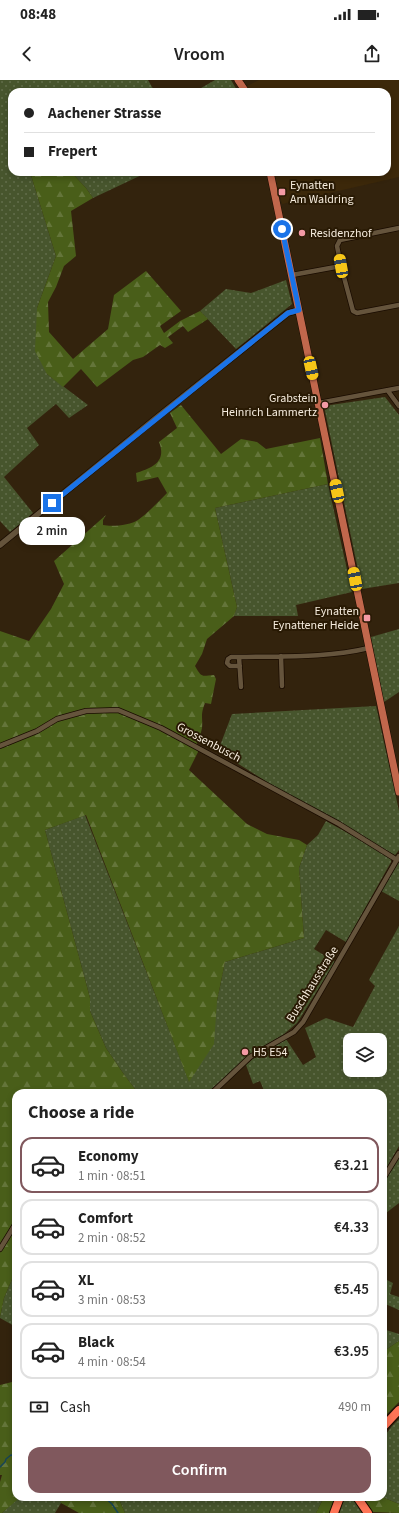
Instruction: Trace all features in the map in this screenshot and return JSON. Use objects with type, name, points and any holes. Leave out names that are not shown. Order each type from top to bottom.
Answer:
[{"type":"highway","points":[[387,1423],[399,1410]]},
{"type":"highway","points":[[334,1513],[338,1501]]},
{"type":"highway","points":[[360,1501],[368,1513]]},
{"type":"main road","points":[[271,176],[399,792]]},
{"type":"street","points":[[399,228],[340,240],[337,246],[353,311],[357,313],[399,305]]},
{"type":"street","points":[[292,275],[341,266]]},
{"type":"street","points":[[0,544],[288,313],[299,310]]},
{"type":"street","points":[[319,403],[399,388]]},
{"type":"street","points":[[388,391],[399,406]]},
{"type":"street","points":[[240,666],[230,666],[227,663],[228,659],[231,657],[347,653],[369,648]]},
{"type":"street","points":[[281,656],[282,686]]},
{"type":"street","points":[[240,657],[241,687]]},
{"type":"street","name":"Grossenbusch","points":[[0,746],[37,731],[57,719],[86,711],[118,710],[161,728],[188,742],[339,824],[398,858]]},
{"type":"street","name":"Buschhausstraße","points":[[216,1089],[250,1057],[294,1032],[303,1022],[398,858]]},
{"type":"street","points":[[387,1172],[399,1153]]},
{"type":"street","points":[[0,1249],[12,1230]]},
{"type":"shaded area","points":[[259,80],[399,80],[399,177],[282,204],[275,176],[391,176],[391,88],[248,88],[247,86]]},
{"type":"green space","points":[[0,80],[148,80],[153,88],[8,88],[8,176],[31,176],[56,256],[37,308],[47,374],[88,405],[69,418],[56,404],[27,428],[39,445],[4,477],[33,513],[10,532],[0,521]]},
{"type":"green space","points":[[215,80],[231,80],[236,88],[201,88]]},
{"type":"green space","points":[[31,176],[75,176],[93,198],[71,211],[76,256],[64,266],[56,287],[48,302],[49,332],[73,359],[108,329],[114,295],[146,271],[181,311],[160,326],[164,333],[180,321],[200,311],[208,319],[188,332],[183,326],[168,337],[173,343],[165,348],[160,345],[143,357],[133,360],[97,387],[81,369],[63,387],[47,374],[35,351],[37,308],[56,256]]},
{"type":"green space","points":[[75,176],[140,176],[93,198]]},
{"type":"green space","points":[[286,280],[292,304],[236,349],[200,311],[226,289],[251,293]]},
{"type":"green space","points":[[385,397],[399,415],[399,583],[362,589],[324,406]]},
{"type":"green space","points":[[181,405],[221,454],[241,439],[257,442],[266,449],[320,438],[328,484],[215,508],[237,607],[234,616],[207,639],[202,654],[195,666],[202,675],[214,675],[216,679],[211,704],[205,703],[203,707],[202,728],[197,741],[198,752],[189,770],[247,824],[267,834],[299,840],[307,845],[299,868],[304,938],[225,962],[217,1001],[214,1044],[189,1082],[86,815],[45,830],[90,998],[90,1011],[106,1048],[135,1089],[12,1089],[12,1279],[4,1298],[0,1317],[0,631],[29,641],[51,609],[64,584],[54,561],[106,515],[103,520],[103,525],[111,526],[135,522],[167,493],[158,477],[137,482],[136,473],[147,469],[156,463],[161,455],[159,442],[177,428],[170,413]]},
{"type":"green space","points":[[328,484],[352,592],[296,605],[298,616],[234,616],[237,607],[215,508]]},
{"type":"green space","points":[[399,629],[399,692],[384,702],[371,637]]},
{"type":"green space","points":[[376,706],[399,811],[399,850],[395,855],[327,820],[218,751],[232,714]]},
{"type":"green space","points":[[85,815],[189,1081],[217,1001],[225,962],[304,938],[299,868],[307,845],[318,835],[326,821],[391,857],[391,862],[346,942],[326,930],[314,949],[335,962],[297,1023],[284,1034],[249,1055],[211,1089],[135,1089],[106,1048],[90,1011],[90,998],[45,830]]},
{"type":"green space","points":[[399,862],[399,901],[381,891]]},
{"type":"green space","points":[[399,926],[399,1146],[387,1167],[387,1089],[263,1089],[260,1081],[253,1084],[246,1065],[254,1058],[286,1039],[303,1065],[316,1057],[305,1028],[326,1018],[353,1027],[375,986],[369,980]]},
{"type":"green space","points":[[399,1157],[399,1203],[387,1212],[387,1176]]},
{"type":"green space","points":[[12,1279],[12,1325],[0,1318],[4,1298]]},
{"type":"green space","points":[[387,1280],[393,1283],[390,1294],[399,1297],[399,1310],[387,1305]]},
{"type":"green space","points":[[387,1330],[399,1334],[399,1341],[387,1349]]},
{"type":"green space","points":[[399,1341],[399,1402],[387,1414],[387,1369],[387,1349]]},
{"type":"green space","points":[[12,1382],[12,1501],[16,1501],[2,1513],[0,1513],[0,1482],[2,1475],[0,1475],[0,1385]]},
{"type":"green space","points":[[399,1419],[399,1504],[387,1499],[387,1433]]},
{"type":"green space","points":[[387,1499],[399,1504],[399,1513],[373,1512],[365,1501],[387,1501]]},
{"type":"green space","points":[[15,1501],[61,1501],[55,1513],[2,1513]]},
{"type":"green space","points":[[61,1501],[120,1501],[125,1513],[79,1513],[61,1503]]},
{"type":"green space","points":[[120,1501],[322,1501],[316,1513],[125,1513]]},
{"type":"green space","points":[[322,1501],[334,1501],[330,1513],[316,1513]]},
{"type":"green space","points":[[343,1501],[356,1501],[363,1513],[339,1513]]},
{"type":"waterway","points":[[0,1467],[6,1459],[12,1455]]},
{"type":"waterway","points":[[109,1501],[118,1513]]},
{"type":"place","name":"Eynatten Am Waldring","points":[[282,192]]},
{"type":"place","name":"Residenzhof","points":[[302,233]]},
{"type":"place","name":"Grabstein Heinrich Lammertz","points":[[325,405]]},
{"type":"place","name":"Eynatten Eynattener Heide","points":[[367,618]]},
{"type":"place","name":"H5 E54","points":[[245,1052]]},
{"type":"route","points":[[52,503],[288,313],[299,310],[282,229]]}]
